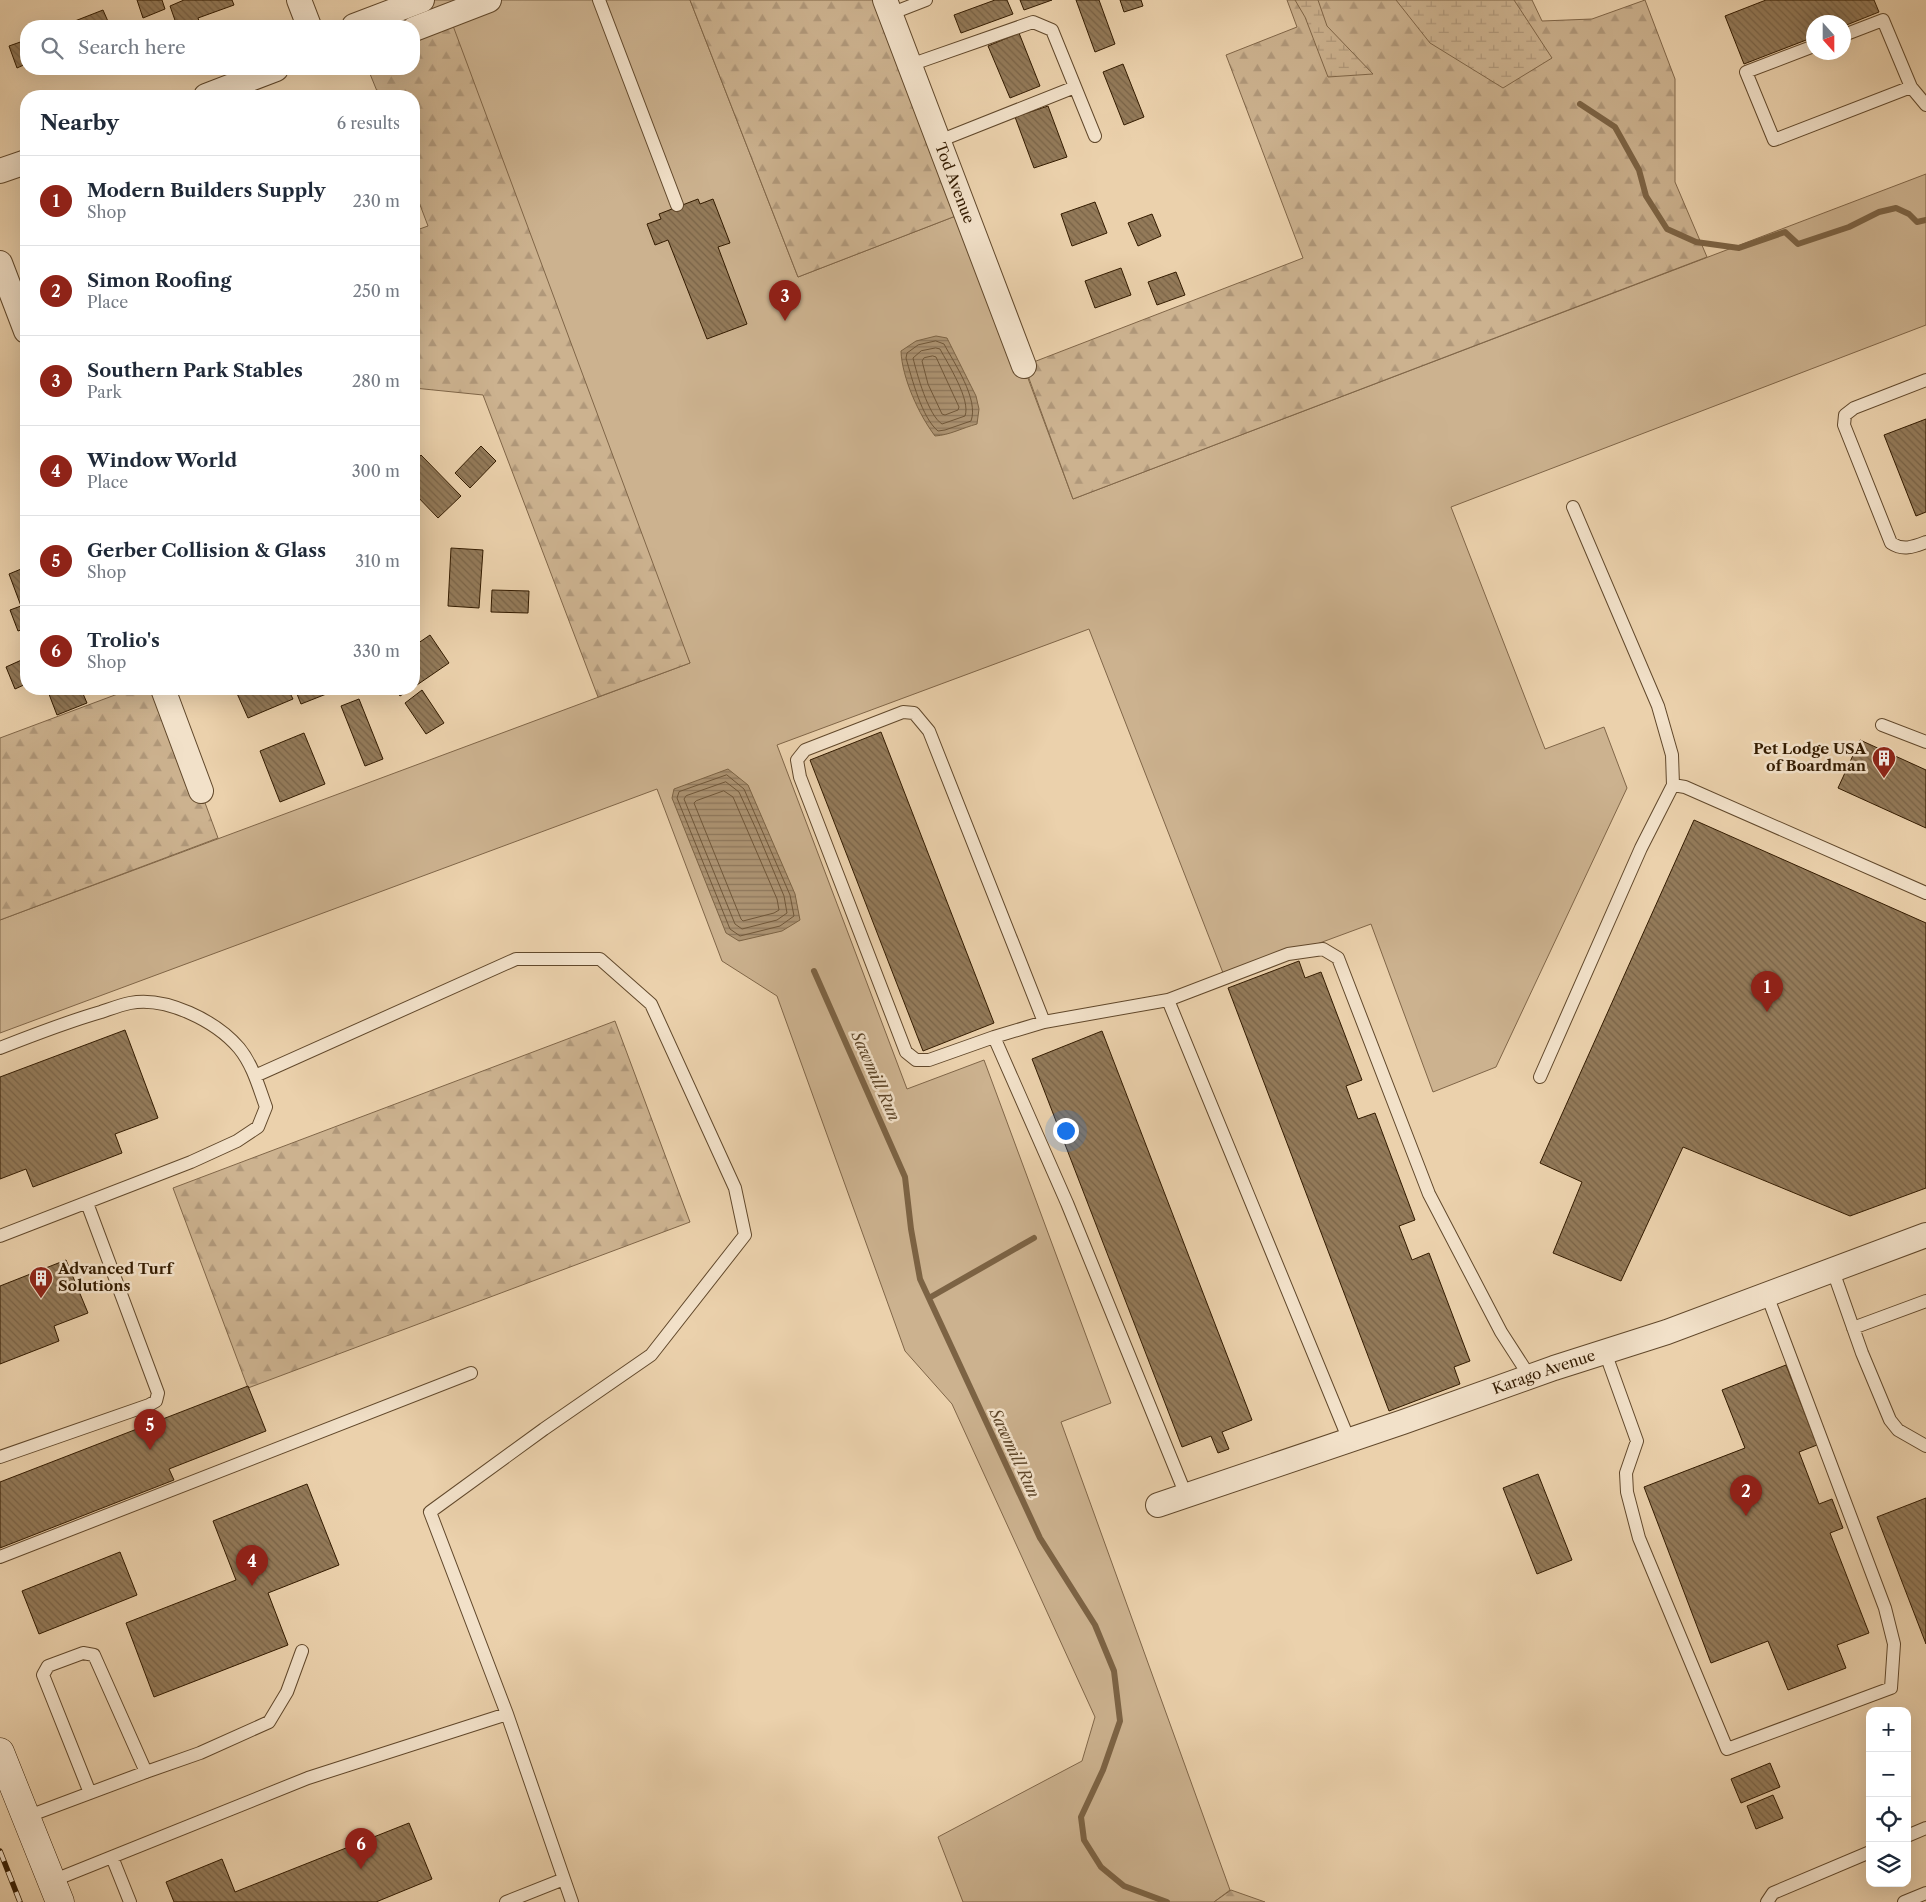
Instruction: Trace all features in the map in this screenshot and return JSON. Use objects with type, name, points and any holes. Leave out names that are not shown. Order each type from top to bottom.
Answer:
[{"type":"street","points":[[299,0],[307,20]]},
{"type":"street","points":[[370,20],[422,0]]},
{"type":"street","points":[[420,27],[489,0]]},
{"type":"street","name":"Tod Avenue","points":[[888,7],[1024,366]]},
{"type":"street","points":[[222,90],[260,75]]},
{"type":"street","points":[[0,171],[20,164]]},
{"type":"street","points":[[0,263],[20,315]]},
{"type":"street","points":[[165,695],[201,791]]},
{"type":"street","name":"Karago Avenue","points":[[1158,1505],[1667,1332],[1926,1235]]},
{"type":"street","points":[[0,1752],[56,1891]]},
{"type":"lane","points":[[599,0],[677,205]]},
{"type":"lane","points":[[888,7],[926,0]]},
{"type":"lane","points":[[1851,32],[1883,20],[1911,87],[1926,106]]},
{"type":"lane","points":[[910,65],[1033,22],[1052,30],[1095,136]]},
{"type":"lane","points":[[1806,49],[1746,72],[1774,140],[1911,87]]},
{"type":"lane","points":[[939,141],[1074,87]]},
{"type":"lane","points":[[1926,380],[1854,408],[1845,415],[1844,425],[1891,543],[1899,548],[1914,547],[1926,542]]},
{"type":"lane","points":[[1540,1077],[1641,848],[1673,785],[1672,755],[1658,706],[1573,507]]},
{"type":"lane","points":[[1044,1022],[929,731],[914,713],[903,712],[805,750],[797,760],[800,777],[906,1052],[916,1060],[929,1060],[1044,1022],[1168,1000],[1288,954],[1322,949],[1338,958],[1429,1194],[1501,1332],[1530,1377]]},
{"type":"lane","points":[[1882,725],[1926,742]]},
{"type":"lane","points":[[1673,785],[1685,787],[1926,893]]},
{"type":"lane","points":[[255,1076],[516,959],[600,959],[651,1004],[735,1188],[745,1235],[652,1355],[544,1429],[430,1512],[507,1714],[572,1902]]},
{"type":"lane","points":[[1168,1000],[1349,1440]]},
{"type":"lane","points":[[0,1048],[65,1022],[132,1002],[177,1007],[218,1028],[240,1049],[255,1076],[266,1107],[258,1127],[237,1141],[214,1152],[0,1236]]},
{"type":"lane","points":[[994,1037],[1067,1203],[1186,1495]]},
{"type":"lane","points":[[0,1457],[156,1401],[158,1393],[86,1202]]},
{"type":"lane","points":[[1833,1271],[1853,1328],[1890,1420],[1898,1430],[1926,1446]]},
{"type":"lane","points":[[1605,1352],[1637,1441],[1626,1474],[1627,1492],[1639,1538],[1727,1749],[1891,1688],[1894,1644],[1886,1608],[1767,1295]]},
{"type":"lane","points":[[1853,1328],[1926,1300]]},
{"type":"lane","points":[[0,1557],[471,1373]]},
{"type":"lane","points":[[26,1817],[200,1753],[269,1722],[287,1692],[302,1651]]},
{"type":"lane","points":[[90,1793],[43,1675],[48,1666],[83,1653],[94,1655],[146,1772]]},
{"type":"lane","points":[[56,1891],[112,1857],[308,1778],[507,1714]]},
{"type":"lane","points":[[1911,1834],[1926,1828]]},
{"type":"lane","points":[[1767,1902],[1773,1893],[1866,1854]]},
{"type":"lane","points":[[112,1857],[130,1902]]},
{"type":"lane","points":[[506,1902],[564,1879]]},
{"type":"lane","points":[[1904,1902],[1926,1893]]},
{"type":"green space","points":[[422,0],[690,0],[798,277],[966,212],[1073,499],[1926,174],[1926,325],[1451,507],[1545,749],[1604,727],[1627,788],[1496,1067],[1433,1092],[1371,924],[1225,978],[1089,629],[777,745],[907,1089],[984,1060],[1111,1403],[1061,1422],[1230,1890],[1214,1902],[963,1902],[938,1837],[1082,1761],[1095,1717],[952,1404],[905,1351],[777,996],[722,961],[657,789],[0,1033],[0,920],[690,663],[420,40],[420,20],[370,20]]},
{"type":"green space","points":[[690,0],[885,0],[966,212],[798,277]]},
{"type":"green space","points":[[1287,0],[1532,0],[1542,21],[1592,19],[1645,0],[1675,79],[1675,182],[1707,257],[1073,499],[1027,373],[1031,363],[1303,258],[1226,55],[1297,27]]},
{"type":"green space","points":[[1295,0],[1318,0],[1327,26],[1373,74],[1328,77],[1305,17]]},
{"type":"green space","points":[[1396,0],[1514,0],[1552,58],[1503,88],[1430,43]]},
{"type":"green space","points":[[449,15],[690,663],[598,697],[483,395],[420,389],[420,229],[428,226],[420,205],[420,90],[377,90],[370,75],[420,75],[420,27]]},
{"type":"green space","points":[[115,695],[165,695],[218,838],[0,920],[0,738]]},
{"type":"green space","points":[[615,1021],[690,1222],[248,1388],[173,1188]]},
{"type":"green space","points":[[1231,1890],[1265,1902],[1214,1902]]},
{"type":"water","points":[[936,336],[947,338],[976,396],[979,409],[977,424],[951,433],[935,436],[912,396],[904,373],[901,351],[916,341]]},
{"type":"water","points":[[728,769],[748,785],[795,894],[800,920],[782,931],[739,941],[726,933],[672,798],[674,789]]},
{"type":"building","points":[[137,0],[162,0],[165,9],[143,18]]},
{"type":"building","points":[[184,0],[232,0],[234,5],[198,18],[199,20],[175,20],[170,6]]},
{"type":"building","points":[[995,0],[1007,0],[1013,14],[961,33],[954,15]]},
{"type":"building","points":[[1020,0],[1052,0],[1024,10]]},
{"type":"building","points":[[1076,0],[1099,0],[1115,44],[1095,52]]},
{"type":"building","points":[[1120,0],[1141,0],[1143,6],[1124,12]]},
{"type":"building","points":[[1766,0],[1874,0],[1879,12],[1851,23],[1851,15],[1806,15],[1806,40],[1744,64],[1725,16]]},
{"type":"building","points":[[103,10],[107,20],[77,20]]},
{"type":"building","points":[[1019,33],[1040,86],[1010,98],[988,46]]},
{"type":"building","points":[[20,42],[20,67],[17,68],[9,46]]},
{"type":"building","points":[[1123,64],[1144,117],[1124,125],[1103,72]]},
{"type":"building","points":[[1048,106],[1067,157],[1034,168],[1015,117]]},
{"type":"building","points":[[698,199],[700,204],[713,199],[730,243],[718,247],[747,324],[707,339],[668,240],[655,245],[647,224],[661,219],[659,214]]},
{"type":"building","points":[[1095,202],[1107,233],[1072,246],[1061,214]]},
{"type":"building","points":[[1152,214],[1161,236],[1138,246],[1128,223]]},
{"type":"building","points":[[1121,268],[1131,295],[1095,308],[1085,281]]},
{"type":"building","points":[[1176,272],[1185,295],[1157,305],[1148,282]]},
{"type":"building","points":[[1926,419],[1926,512],[1916,516],[1884,435]]},
{"type":"building","points":[[481,446],[496,461],[470,488],[455,473]]},
{"type":"building","points":[[421,455],[461,496],[438,518],[420,499]]},
{"type":"building","points":[[451,548],[483,550],[479,608],[448,606]]},
{"type":"building","points":[[20,569],[20,603],[9,574]]},
{"type":"building","points":[[492,590],[529,591],[528,613],[491,612]]},
{"type":"building","points":[[20,606],[20,630],[18,631],[10,610]]},
{"type":"building","points":[[430,635],[449,663],[420,683],[420,642]]},
{"type":"building","points":[[20,661],[20,687],[15,689],[6,667]]},
{"type":"building","points":[[422,690],[444,723],[426,734],[405,703],[415,695],[420,695]]},
{"type":"building","points":[[49,695],[84,695],[87,703],[57,715]]},
{"type":"building","points":[[238,695],[291,695],[293,699],[248,718]]},
{"type":"building","points":[[297,695],[324,695],[301,704]]},
{"type":"building","points":[[359,699],[383,759],[365,766],[341,706]]},
{"type":"building","points":[[881,732],[994,1023],[923,1051],[810,760]]},
{"type":"building","points":[[304,733],[325,784],[280,802],[260,751]]},
{"type":"building","name":"Pet Lodge USA of Boardman","points":[[1860,740],[1926,770],[1926,828],[1838,788]]},
{"type":"building","points":[[1694,820],[1926,923],[1926,1188],[1850,1216],[1683,1147],[1621,1281],[1553,1253],[1582,1182],[1540,1163]]},
{"type":"building","points":[[1299,961],[1305,978],[1321,972],[1362,1080],[1346,1086],[1358,1119],[1375,1113],[1415,1220],[1399,1226],[1412,1260],[1429,1253],[1470,1361],[1454,1367],[1460,1384],[1389,1411],[1228,988]]},
{"type":"building","points":[[125,1030],[158,1118],[115,1134],[122,1153],[33,1187],[26,1169],[0,1179],[0,1077]]},
{"type":"building","points":[[1102,1031],[1252,1420],[1222,1432],[1229,1449],[1218,1453],[1211,1436],[1182,1447],[1032,1059]]},
{"type":"building","name":"Advanced Turf Solutions","points":[[66,1260],[88,1313],[54,1326],[59,1341],[0,1364],[0,1286]]},
{"type":"building","points":[[1786,1365],[1817,1445],[1799,1452],[1819,1504],[1832,1499],[1843,1528],[1830,1533],[1869,1633],[1837,1645],[1846,1668],[1788,1690],[1768,1641],[1711,1663],[1644,1487],[1745,1448],[1722,1390]]},
{"type":"building","points":[[248,1386],[266,1431],[169,1469],[174,1480],[0,1548],[0,1482]]},
{"type":"building","points":[[1538,1474],[1572,1560],[1537,1574],[1503,1488]]},
{"type":"building","points":[[307,1484],[339,1565],[268,1593],[288,1645],[154,1697],[126,1623],[236,1580],[213,1521]]},
{"type":"building","points":[[1926,1498],[1926,1644],[1877,1517]]},
{"type":"building","points":[[120,1552],[137,1595],[39,1634],[22,1591]]},
{"type":"building","points":[[1770,1763],[1780,1787],[1741,1803],[1731,1779]]},
{"type":"building","points":[[1773,1795],[1783,1818],[1756,1829],[1747,1806]]},
{"type":"building","points":[[409,1823],[432,1879],[376,1902],[174,1902],[166,1882],[222,1859],[235,1892]]},
{"type":"waterway","points":[[1580,104],[1615,127],[1639,170],[1646,196],[1667,229],[1696,242],[1739,248],[1785,232],[1798,244],[1849,227],[1879,212],[1896,208],[1909,214],[1917,222],[1926,220]]},
{"type":"waterway","name":"Sawmill Run","points":[[814,971],[905,1177],[911,1229],[920,1279],[1040,1538],[1095,1625],[1114,1671],[1120,1721],[1103,1770],[1081,1817],[1084,1840],[1101,1867],[1124,1886],[1167,1902]]},
{"type":"waterway","points":[[929,1298],[1034,1238]]},
{"type":"railway","points":[[0,1851],[20,1902]]},
{"type":"place","name":"Southern Park Stables","points":[[785,321]]},
{"type":"place","name":"Pet Lodge USA of Boardman","points":[[1884,779]]},
{"type":"place","name":"Modern Builders Supply","points":[[1767,1012]]},
{"type":"place","name":"Advanced Turf Solutions","points":[[41,1299]]},
{"type":"place","name":"Gerber Collision & Glass","points":[[150,1450]]},
{"type":"place","name":"Simon Roofing","points":[[1746,1516]]},
{"type":"place","name":"Window World","points":[[252,1586]]},
{"type":"place","name":"Trolio's","points":[[361,1869]]}]
